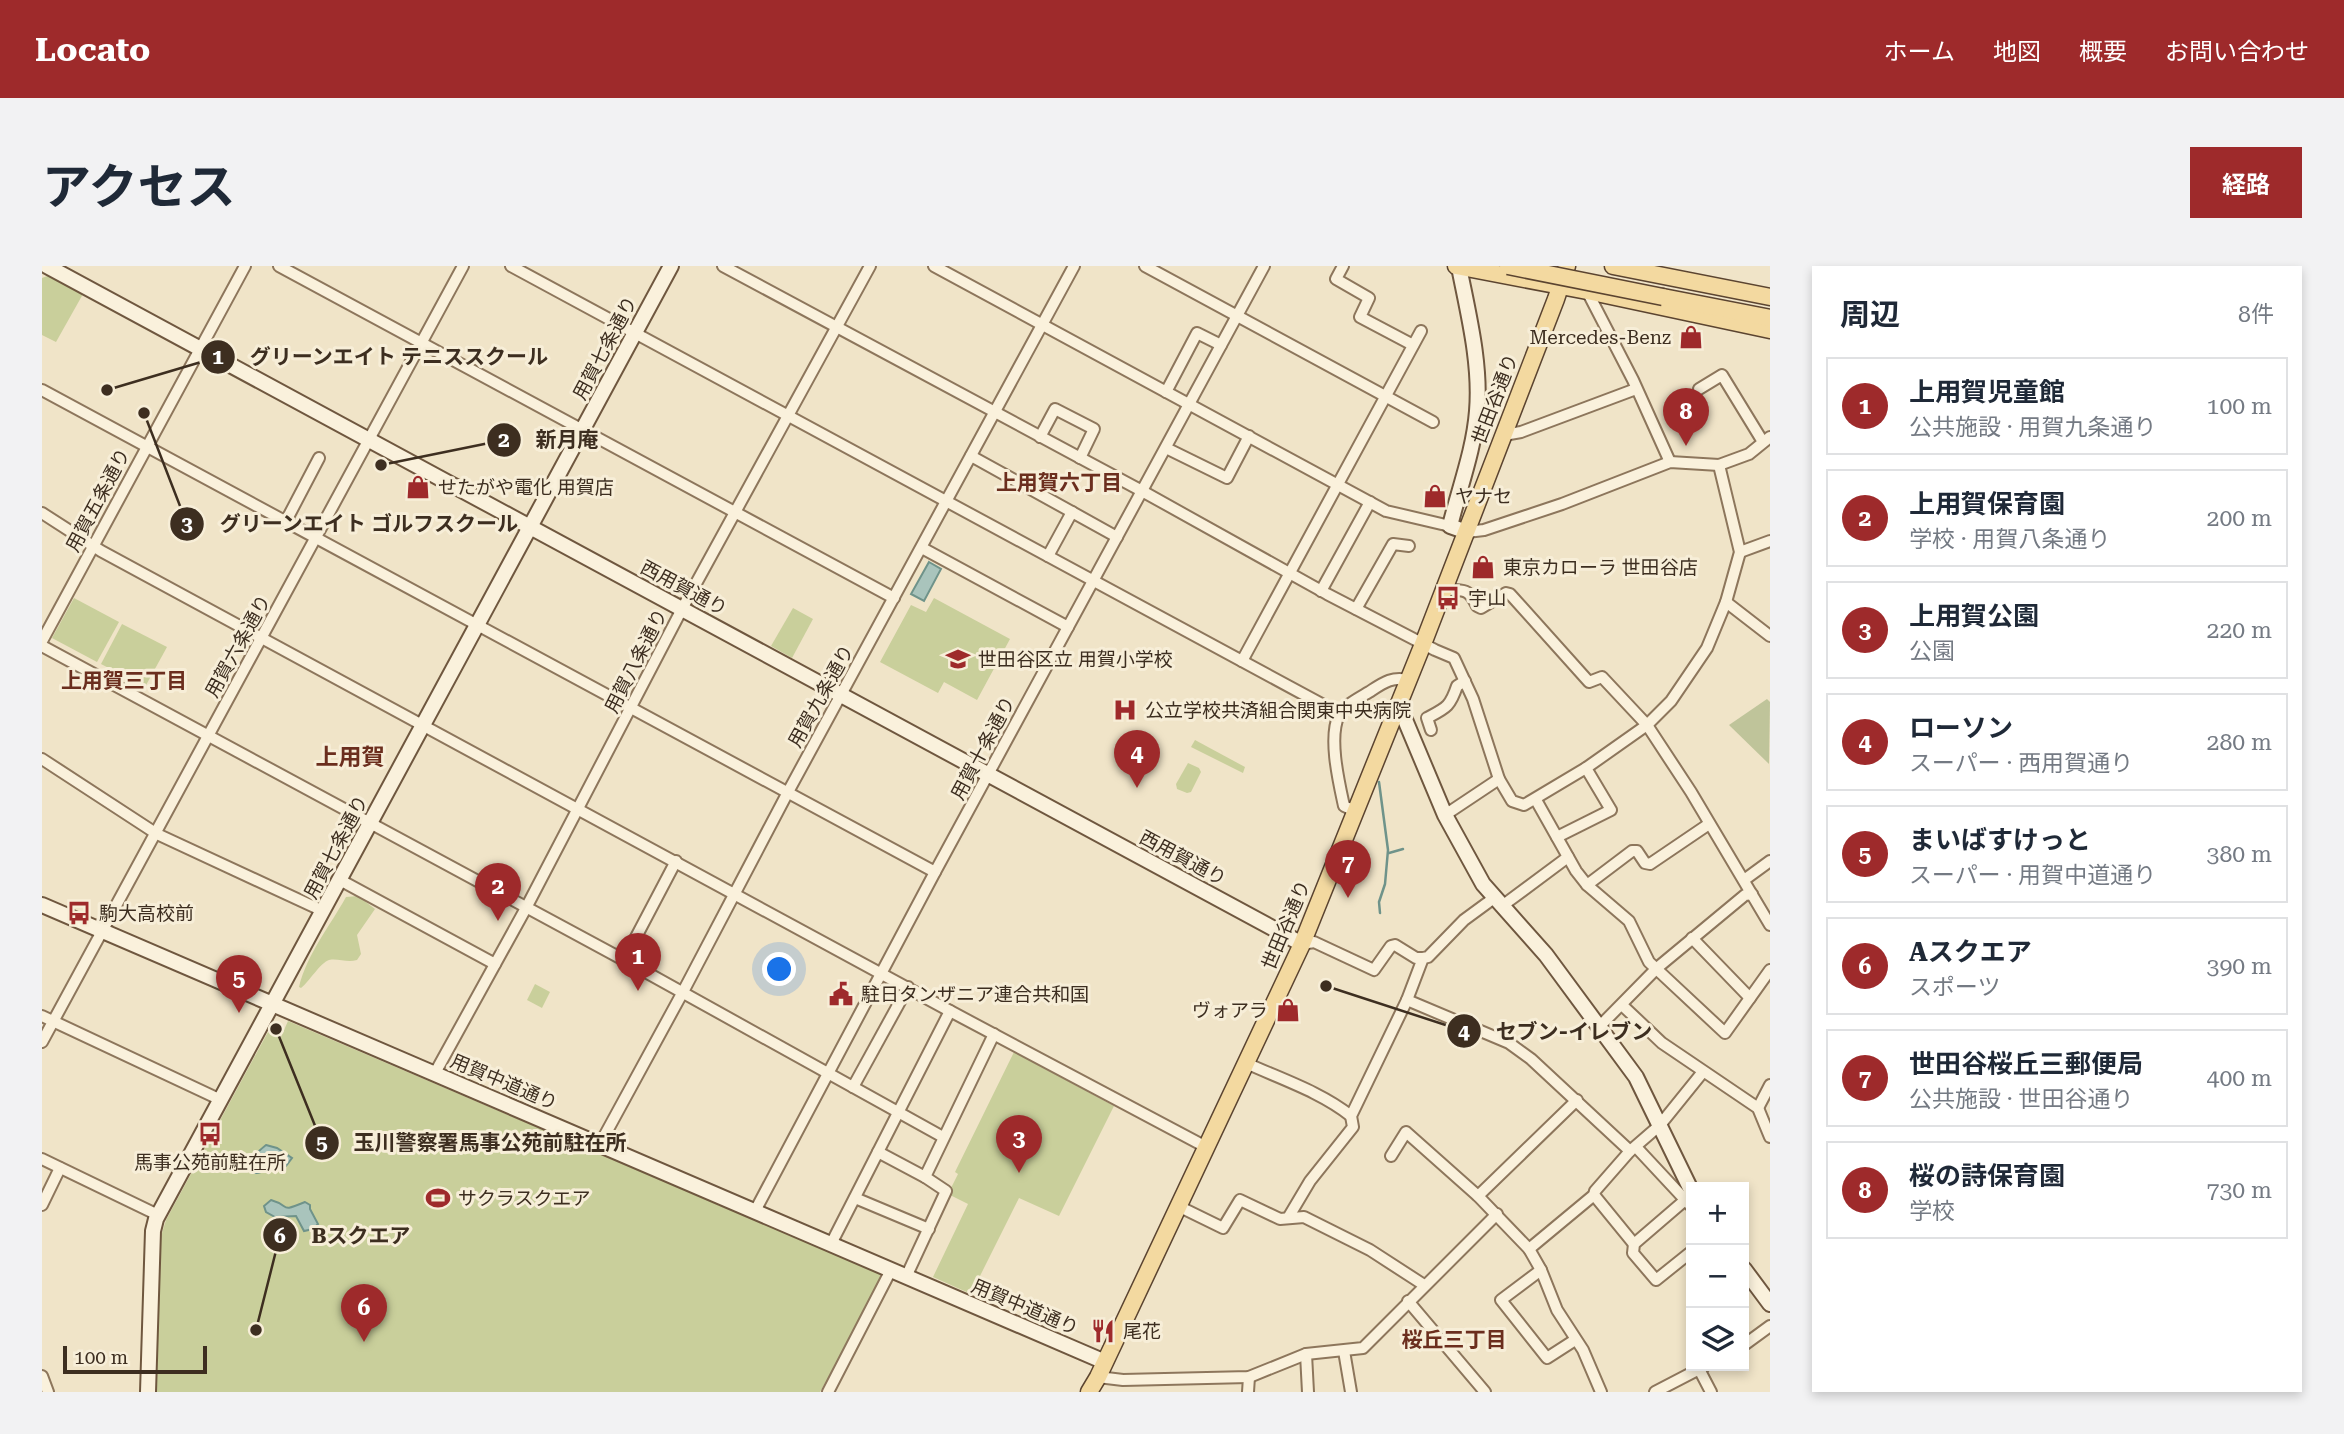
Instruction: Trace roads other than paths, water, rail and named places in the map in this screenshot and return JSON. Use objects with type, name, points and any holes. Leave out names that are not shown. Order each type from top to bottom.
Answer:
[{"type":"main road","points":[[1457,266],[1587,290],[1770,330]]},
{"type":"main road","points":[[1508,266],[1770,308]]},
{"type":"main road","points":[[1559,266],[1770,318]]},
{"type":"main road","name":"世田谷通り","points":[[1089,1392],[1102,1370],[1302,944],[1467,532],[1567,266]]},
{"type":"main road","points":[[1613,266],[1770,297]]},
{"type":"street","name":"西用賀通り","points":[[47,266],[1302,944]]},
{"type":"street","name":"用賀五条通り","points":[[42,640],[245,266]]},
{"type":"street","points":[[279,266],[894,598]]},
{"type":"street","name":"用賀六条通り","points":[[42,1042],[463,266]]},
{"type":"street","points":[[511,266],[1340,714]]},
{"type":"street","name":"用賀七条通り","points":[[148,1392],[153,1231],[158,1215],[671,266]]},
{"type":"street","points":[[723,266],[1142,491],[1289,574],[1454,658],[1488,741],[1499,779],[1512,801],[1524,805],[1586,768],[1647,726],[1671,701],[1707,648],[1726,602],[1740,552],[1719,465]]},
{"type":"street","name":"用賀八条通り","points":[[435,1073],[526,908],[682,609],[870,266]]},
{"type":"street","points":[[934,266],[1386,511],[1467,532],[1484,530],[1562,504],[1670,462],[1719,465],[1749,454],[1766,440],[1722,374],[1699,389]]},
{"type":"street","name":"用賀九条通り","points":[[600,1144],[1073,266]]},
{"type":"street","points":[[1145,266],[1433,422]]},
{"type":"street","name":"用賀十条通り","points":[[755,1211],[935,872],[1264,266]]},
{"type":"street","points":[[1343,266],[1336,279],[1369,298],[1360,317],[1413,345]]},
{"type":"street","points":[[1450,526],[1477,411],[1476,363],[1457,266]]},
{"type":"street","points":[[1587,290],[1670,462]]},
{"type":"street","points":[[1242,661],[1421,331]]},
{"type":"street","points":[[1166,392],[1197,333],[1221,345]]},
{"type":"street","points":[[1504,435],[1521,432],[1636,389]]},
{"type":"street","points":[[42,390],[935,872]]},
{"type":"street","points":[[1040,437],[1055,409],[1094,429],[1080,458]]},
{"type":"street","points":[[1166,448],[1227,478],[1249,436]]},
{"type":"street","points":[[971,456],[1117,537]]},
{"type":"street","points":[[286,521],[319,458]]},
{"type":"street","points":[[1321,591],[1370,502]]},
{"type":"street","points":[[1048,556],[1072,512]]},
{"type":"street","points":[[42,513],[93,546],[1206,1147]]},
{"type":"street","points":[[1740,552],[1770,541]]},
{"type":"street","points":[[1356,609],[1393,544],[1409,546]]},
{"type":"street","points":[[922,548],[1068,627]]},
{"type":"street","points":[[1444,589],[1466,590],[1471,593],[1478,607],[1482,608],[1506,593],[1510,594],[1589,682],[1602,677],[1647,726],[1770,925]]},
{"type":"street","points":[[1726,602],[1770,636]]},
{"type":"street","points":[[42,646],[624,960],[943,1137]]},
{"type":"street","points":[[1355,811],[1344,806],[1340,787],[1335,750],[1336,725],[1340,714],[1350,704],[1390,679],[1399,677],[1408,680]]},
{"type":"street","points":[[1431,730],[1427,718],[1452,703],[1457,686],[1465,681]]},
{"type":"street","points":[[1395,710],[1403,715],[1446,815],[1483,884],[1546,955],[1636,1077],[1660,1125],[1686,1188]]},
{"type":"street","points":[[42,759],[157,834],[323,911]]},
{"type":"street","points":[[1557,837],[1611,810],[1586,768]]},
{"type":"street","points":[[1446,815],[1499,779]]},
{"type":"street","points":[[1536,800],[1587,885],[1629,920],[1650,962],[1725,1033],[1770,970]]},
{"type":"street","points":[[1587,885],[1632,851],[1637,851],[1645,863],[1650,864],[1709,824]]},
{"type":"street","points":[[1302,944],[1314,942],[1374,970],[1391,946],[1395,945],[1416,958],[1428,957],[1464,920],[1498,902],[1568,857]]},
{"type":"street","points":[[624,960],[676,861]]},
{"type":"street","points":[[1744,880],[1770,861]]},
{"type":"street","points":[[340,880],[495,964]]},
{"type":"street","points":[[1599,1027],[1657,968],[1745,895],[1752,894]]},
{"type":"street","name":"用賀中道通り","points":[[42,905],[891,1270],[1102,1370]]},
{"type":"street","points":[[1692,938],[1750,998]]},
{"type":"street","points":[[1350,1116],[1407,1000],[1423,958]]},
{"type":"street","points":[[853,1087],[908,987]]},
{"type":"street","points":[[1407,1000],[1509,1043],[1531,1059],[1686,1195]]},
{"type":"street","points":[[1622,1005],[1662,1043],[1702,1073],[1764,1108]]},
{"type":"street","points":[[831,1244],[950,1011]]},
{"type":"street","points":[[42,1016],[221,1100]]},
{"type":"street","points":[[925,1177],[994,1034]]},
{"type":"street","points":[[1246,1063],[1308,1091],[1350,1116],[1353,1126],[1310,1181],[1288,1218]]},
{"type":"street","points":[[1529,1249],[1594,1195],[1633,1149],[1660,1125],[1702,1073]]},
{"type":"street","points":[[1770,1086],[1764,1108],[1770,1137]]},
{"type":"street","points":[[1478,1196],[1577,1100]]},
{"type":"street","points":[[1391,1156],[1406,1132],[1497,1214],[1529,1249],[1541,1270],[1557,1310],[1583,1350],[1601,1392]]},
{"type":"street","points":[[878,1152],[946,1191],[906,1277]]},
{"type":"street","points":[[42,1159],[158,1215]]},
{"type":"street","points":[[42,1205],[60,1168]]},
{"type":"street","points":[[1594,1195],[1634,1244]]},
{"type":"street","points":[[855,1198],[929,1230]]},
{"type":"street","points":[[1178,1206],[1223,1228],[1240,1200],[1280,1219],[1304,1217],[1370,1250],[1424,1285]]},
{"type":"street","points":[[1686,1201],[1634,1244],[1633,1253],[1656,1280],[1686,1256]]},
{"type":"street","points":[[1102,1370],[1124,1380],[1249,1377],[1306,1354],[1363,1348],[1497,1214]]},
{"type":"street","points":[[828,1392],[891,1270]]},
{"type":"street","points":[[1541,1270],[1502,1300],[1546,1358],[1575,1340]]},
{"type":"street","points":[[1749,1276],[1770,1304]]},
{"type":"street","points":[[1408,1301],[1486,1392]]},
{"type":"street","points":[[1749,1341],[1770,1326]]},
{"type":"street","points":[[1344,1350],[1351,1392]]},
{"type":"street","points":[[1306,1354],[1308,1392]]},
{"type":"street","points":[[1655,1392],[1694,1371]]},
{"type":"street","points":[[1704,1371],[1712,1392]]},
{"type":"street","points":[[42,1376],[48,1392]]},
{"type":"street","points":[[1248,1392],[1249,1377]]},
{"type":"street","points":[[1179,1392],[1181,1379]]},
{"type":"water","points":[[929,562],[941,569],[924,601],[911,594]]},
{"type":"water","points":[[266,1145],[277,1148],[292,1158],[286,1166],[279,1165],[253,1172],[249,1169],[251,1162]]},
{"type":"water","points":[[271,1200],[288,1208],[305,1202],[310,1205],[318,1224],[313,1229],[304,1231],[296,1216],[275,1217],[266,1212],[264,1206]]},
{"type":"waterway","points":[[1379,782],[1388,850],[1385,884],[1379,902],[1380,913]]},
{"type":"waterway","points":[[1389,853],[1403,849]]},
{"type":"place","name":"Mercedes-Benz","points":[[1691,337]]},
{"type":"place","name":"グリーンエイト テニススクール","points":[[107,390]]},
{"type":"place","name":"グリーンエイト ゴルフスクール","points":[[144,413]]},
{"type":"place","name":"桜の詩保育園","points":[[1686,446]]},
{"type":"place","name":"新月庵","points":[[381,465]]},
{"type":"place","name":"せたがや電化 用賀店","points":[[418,487]]},
{"type":"place","name":"ヤナセ","points":[[1435,496]]},
{"type":"place","name":"東京カローラ 世田谷店","points":[[1483,567]]},
{"type":"place","name":"宇山","points":[[1448,598]]},
{"type":"place","name":"世田谷区立 用賀小学校","points":[[958,659]]},
{"type":"place","name":"公立学校共済組合関東中央病院","points":[[1125,710]]},
{"type":"place","name":"ローソン","points":[[1137,788]]},
{"type":"place","name":"世田谷桜丘三郵便局","points":[[1348,898]]},
{"type":"place","name":"駒大高校前","points":[[79,913]]},
{"type":"place","name":"上用賀保育園","points":[[498,921]]},
{"type":"place","name":"セブン-イレブン","points":[[1326,986]]},
{"type":"place","name":"上用賀児童館","points":[[638,991]]},
{"type":"place","name":"駐日タンザニア連合共和国","points":[[841,994]]},
{"type":"place","name":"ヴォアラ","points":[[1288,1010]]},
{"type":"place","name":"まいばすけっと","points":[[239,1013]]},
{"type":"place","name":"玉川警察署馬事公苑前駐在所","points":[[276,1029]]},
{"type":"place","name":"馬事公苑前駐在所","points":[[210,1134]]},
{"type":"place","name":"上用賀公園","points":[[1019,1173]]},
{"type":"place","name":"サクラスクエア","points":[[438,1198]]},
{"type":"place","name":"Bスクエア","points":[[256,1330]]},
{"type":"place","name":"尾花","points":[[1103,1331]]},
{"type":"place","name":"Aスクエア","points":[[364,1342]]},
{"type":"district","name":"上用賀六丁目","points":[[1059,483]]},
{"type":"district","name":"上用賀三丁目","points":[[124,681]]},
{"type":"district","name":"上用賀","points":[[350,757]]},
{"type":"district","name":"桜丘三丁目","points":[[1454,1340]]}]
